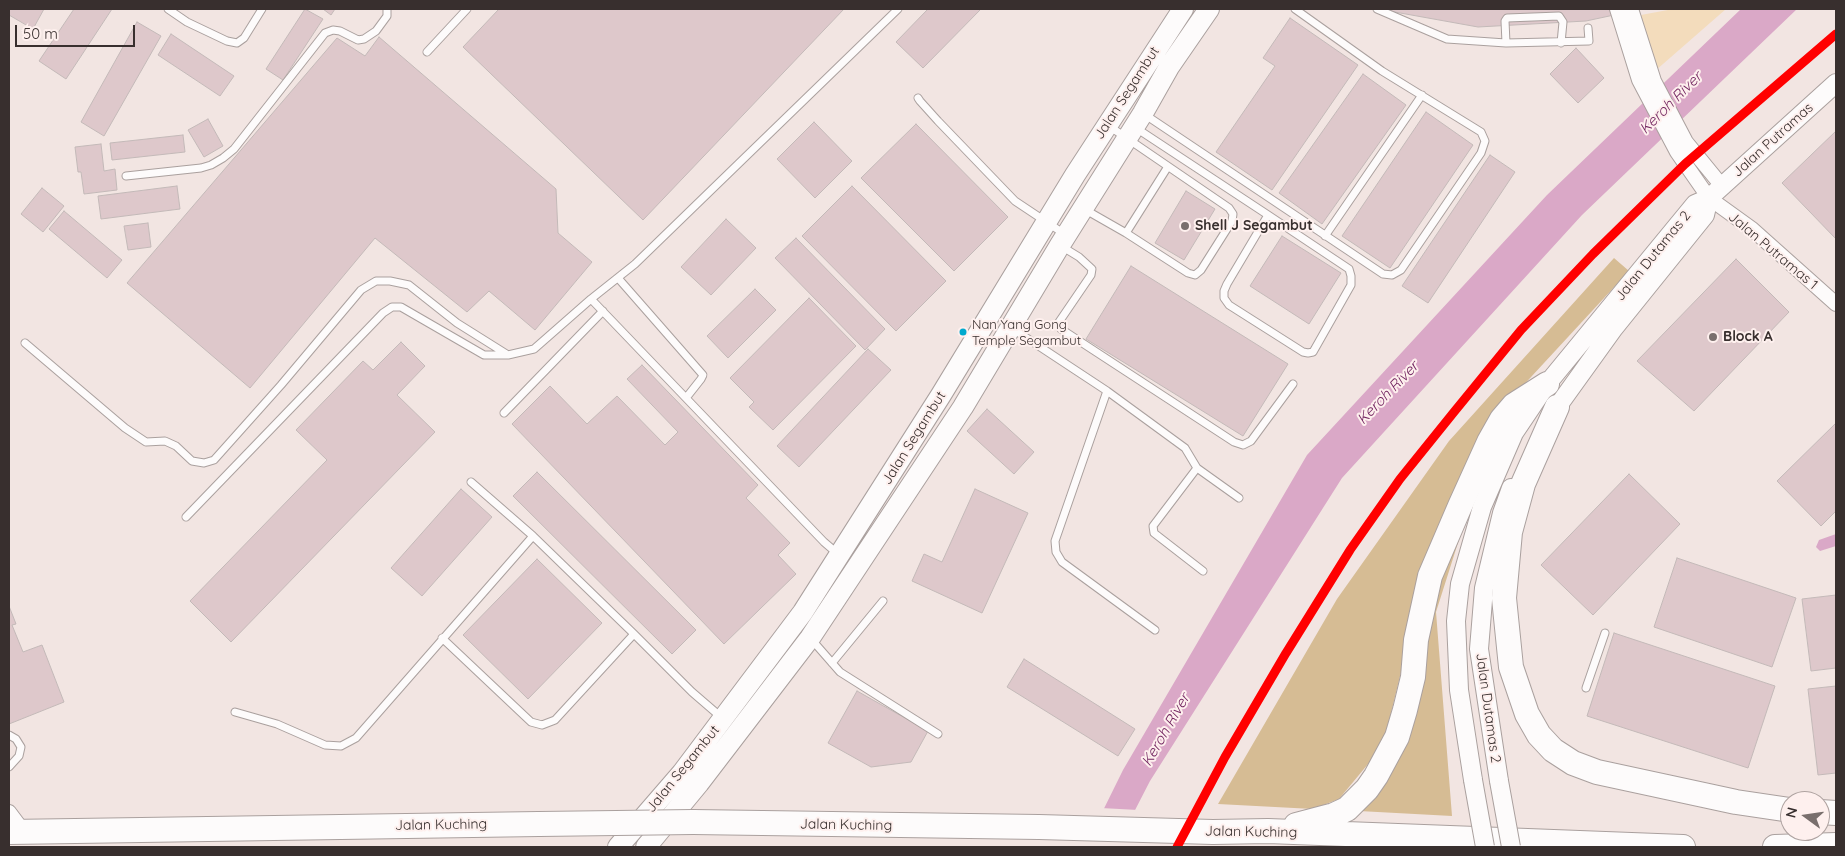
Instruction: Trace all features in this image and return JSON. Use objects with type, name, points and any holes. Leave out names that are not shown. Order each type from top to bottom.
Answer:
[{"type":"highway","points":[[1268,832],[1334,816],[1347,809],[1376,776],[1396,737],[1405,710],[1413,676],[1416,640],[1430,576],[1460,506],[1489,442],[1502,419],[1514,405],[1547,384]]},
{"type":"highway","points":[[1557,407],[1520,478],[1510,532],[1504,598],[1511,667],[1527,714],[1539,735],[1553,750],[1573,763],[1597,772],[1736,802],[1780,809]]},
{"type":"highway","name":"Jalan Kuching","points":[[16,832],[693,822],[1268,832],[1683,847]]},
{"type":"highway","points":[[1775,847],[1836,845]]},
{"type":"main road","name":"Jalan Segambut","points":[[618,847],[682,773],[803,612],[941,395],[1107,125],[1183,9]]},
{"type":"main road","name":"Jalan Segambut","points":[[646,847],[699,783],[810,638],[964,407],[1169,67],[1209,9]]},
{"type":"street","points":[[1617,9],[1632,34]]},
{"type":"street","points":[[1631,9],[1632,34]]},
{"type":"street","name":"Jalan Putramas 1","points":[[1632,34],[1639,80],[1677,152],[1752,230],[1836,304]]},
{"type":"street","name":"Jalan Putramas","points":[[1716,192],[1836,83]]},
{"type":"street","name":"Jalan Dutamas 2","points":[[1484,847],[1459,690],[1456,620],[1460,584],[1482,507],[1514,432],[1547,384],[1695,204],[1716,192]]},
{"type":"street","name":"Jalan Dutamas 2","points":[[1557,407],[1614,328],[1705,215],[1716,192]]},
{"type":"street","points":[[1458,644],[1495,501],[1507,475],[1513,472],[1520,478]]},
{"type":"street","name":"Jalan Dutamas 2","points":[[1510,847],[1479,649],[1484,588],[1502,513],[1520,478]]},
{"type":"street","points":[[9,812],[16,832]]},
{"type":"lane","points":[[168,9],[187,22],[227,41],[237,43],[244,38],[262,9]]},
{"type":"lane","points":[[126,176],[201,168],[223,158],[234,149],[325,33],[332,30],[340,31],[358,40],[364,40],[376,31],[387,16],[387,9]]},
{"type":"lane","points":[[427,52],[467,9]]},
{"type":"lane","points":[[186,517],[392,307],[401,307],[484,355],[508,355],[534,348],[635,264],[898,9]]},
{"type":"lane","points":[[1107,125],[1135,126],[1325,236],[1383,274],[1392,275],[1401,270],[1481,153],[1485,141],[1481,132],[1382,71],[1295,9]]},
{"type":"lane","points":[[1377,9],[1447,39],[1506,43],[1589,41],[1588,28]]},
{"type":"lane","points":[[1506,43],[1505,21],[1507,18],[1559,16],[1563,22],[1562,43]]},
{"type":"lane","points":[[1325,236],[1422,95]]},
{"type":"lane","points":[[918,98],[1016,201],[1046,223],[1092,269],[1091,275],[1060,322],[1059,326],[1061,329],[1234,442],[1243,445],[1251,441],[1293,384]]},
{"type":"lane","points":[[1083,208],[1188,273],[1195,275],[1201,270],[1232,221],[1232,214],[1228,208],[1167,168],[1135,126]]},
{"type":"lane","points":[[1135,126],[1268,215],[1348,269],[1351,276],[1350,284],[1313,352],[1308,354],[1229,305],[1224,298],[1227,284],[1268,215]]},
{"type":"lane","points":[[1126,233],[1167,168]]},
{"type":"lane","points":[[618,278],[703,375],[686,398]]},
{"type":"lane","points":[[25,343],[125,428],[146,442],[165,442],[176,446],[192,461],[204,463],[214,460],[281,385],[361,290],[376,281],[390,281],[409,285],[458,323],[508,355]]},
{"type":"lane","points":[[591,299],[824,542],[840,555]]},
{"type":"lane","points":[[504,413],[603,312]]},
{"type":"lane","points":[[1011,328],[1107,391],[1185,448],[1197,468],[1238,498]]},
{"type":"lane","points":[[1107,391],[1055,541],[1056,552],[1062,562],[1155,630]]},
{"type":"lane","points":[[1197,468],[1153,526],[1154,533],[1204,571]]},
{"type":"lane","points":[[471,482],[533,536],[692,692],[724,718]]},
{"type":"lane","points":[[235,712],[277,724],[324,746],[341,746],[356,738],[533,536]]},
{"type":"lane","points":[[832,663],[883,601]]},
{"type":"lane","points":[[1586,688],[1605,632]]},
{"type":"lane","points":[[442,638],[530,722],[542,725],[555,720],[634,634]]},
{"type":"lane","points":[[810,638],[840,672],[938,734]]},
{"type":"lane","points":[[9,735],[16,739],[21,747],[19,756],[9,768]]},
{"type":"shaded area","points":[[1673,9],[1726,9],[1655,71],[1641,15]]},
{"type":"shaded area","points":[[1614,258],[1629,271],[1483,429],[1403,664],[1383,746],[1339,799],[1313,809],[1218,804],[1337,599],[1449,441]]},
{"type":"shaded area","points":[[1463,527],[1436,612],[1452,816],[1359,811],[1395,756],[1433,581]]},
{"type":"water","name":"Keroh River","points":[[1741,9],[1797,9],[1582,215],[1342,478],[1150,781],[1116,847],[1085,847],[1123,770],[1307,455],[1547,195]]},
{"type":"water","points":[[1836,534],[1836,546],[1820,551],[1816,547],[1819,540]]},
{"type":"pier","points":[[1101,808],[1138,810],[1119,847],[1082,847]]},
{"type":"building","points":[[9,9],[44,9],[33,29],[9,15]]},
{"type":"building","points":[[74,9],[112,9],[66,79],[39,61]]},
{"type":"building","points":[[305,9],[323,19],[283,80],[266,69]]},
{"type":"building","points":[[323,9],[335,9],[331,15]]},
{"type":"building","points":[[499,9],[844,9],[643,220],[463,47]]},
{"type":"building","points":[[928,9],[981,9],[923,68],[896,42]]},
{"type":"building","points":[[1378,9],[1642,9],[1586,21],[1478,27]]},
{"type":"building","points":[[1290,18],[1358,65],[1272,190],[1216,152],[1275,66],[1263,58]]},
{"type":"building","points":[[137,22],[161,36],[104,136],[81,122]]},
{"type":"building","points":[[171,34],[234,76],[220,96],[158,55]]},
{"type":"building","points":[[379,37],[556,189],[558,233],[592,262],[535,330],[489,291],[467,312],[375,238],[250,388],[127,283],[337,38],[365,56]]},
{"type":"building","points":[[1576,48],[1604,78],[1578,103],[1550,74]]},
{"type":"building","points":[[1363,74],[1406,105],[1322,224],[1279,193]]},
{"type":"building","points":[[1426,112],[1473,145],[1390,268],[1342,236]]},
{"type":"building","points":[[208,119],[223,146],[204,157],[188,130]]},
{"type":"building","points":[[814,122],[852,161],[815,198],[777,159]]},
{"type":"building","points":[[916,124],[1008,217],[954,271],[861,178]]},
{"type":"building","points":[[1836,131],[1836,239],[1782,183]]},
{"type":"building","points":[[183,135],[185,152],[112,160],[110,143]]},
{"type":"building","points":[[101,144],[104,171],[115,169],[117,190],[84,194],[81,172],[78,172],[75,147]]},
{"type":"building","points":[[1490,155],[1515,172],[1428,303],[1402,286]]},
{"type":"building","points":[[177,186],[180,209],[101,219],[98,196]]},
{"type":"building","points":[[852,186],[946,281],[896,331],[802,236]]},
{"type":"building","points":[[42,188],[64,206],[43,232],[21,214]]},
{"type":"building","name":"Shell J Segambut","points":[[1186,191],[1215,209],[1184,260],[1155,243]]},
{"type":"building","points":[[64,211],[122,260],[107,278],[49,229]]},
{"type":"building","points":[[726,219],[756,248],[711,295],[681,267]]},
{"type":"building","points":[[148,223],[151,247],[128,250],[124,226]]},
{"type":"building","points":[[1282,236],[1341,273],[1309,324],[1250,286]]},
{"type":"building","points":[[796,238],[885,329],[865,350],[775,258]]},
{"type":"building","name":"Block A","points":[[1736,259],[1789,312],[1694,411],[1637,361]]},
{"type":"building","points":[[1131,266],[1288,364],[1243,436],[1086,339]]},
{"type":"building","points":[[755,289],[776,310],[728,358],[707,336]]},
{"type":"building","points":[[809,298],[856,346],[773,430],[749,407],[754,402],[730,378]]},
{"type":"building","points":[[401,342],[425,366],[397,395],[435,432],[231,642],[190,601],[327,460],[296,430],[363,361],[373,370]]},
{"type":"building","points":[[868,349],[891,370],[799,467],[777,446]]},
{"type":"building","points":[[642,365],[758,485],[746,498],[790,543],[778,555],[796,574],[724,644],[512,424],[550,386],[587,424],[617,396],[665,445],[678,432],[627,379]]},
{"type":"building","points":[[987,409],[1034,452],[1014,474],[967,431]]},
{"type":"building","points":[[1836,423],[1836,511],[1821,526],[1777,481]]},
{"type":"building","points":[[537,472],[696,630],[672,654],[513,496]]},
{"type":"building","points":[[1629,474],[1680,524],[1593,615],[1541,565]]},
{"type":"building","points":[[461,489],[492,517],[422,596],[391,568]]},
{"type":"building","points":[[975,489],[1028,513],[982,613],[912,581],[924,554],[942,562]]},
{"type":"building","points":[[1677,558],[1796,598],[1772,667],[1654,627]]},
{"type":"building","points":[[537,559],[602,623],[528,699],[463,635]]},
{"type":"building","points":[[1836,595],[1836,668],[1811,671],[1802,599]]},
{"type":"building","points":[[9,606],[16,624],[12,625],[23,652],[42,645],[64,702],[9,724]]},
{"type":"building","points":[[1614,633],[1775,686],[1748,768],[1587,716]]},
{"type":"building","points":[[1024,659],[1135,729],[1118,756],[1007,687]]},
{"type":"building","points":[[1836,686],[1836,773],[1818,775],[1808,689]]},
{"type":"building","points":[[857,691],[928,731],[911,762],[871,767],[828,743]]},
{"type":"transit line","points":[[1177,847],[1225,757],[1286,653],[1350,550],[1400,479],[1454,412],[1521,330],[1593,254],[1685,164],[1836,34]]},
{"type":"place","name":"Shell J Segambut","points":[[1185,226]]},
{"type":"place","name":"Nan Yang Gong Temple Segambut","points":[[963,332]]},
{"type":"place","name":"Block A","points":[[1713,337]]}]
